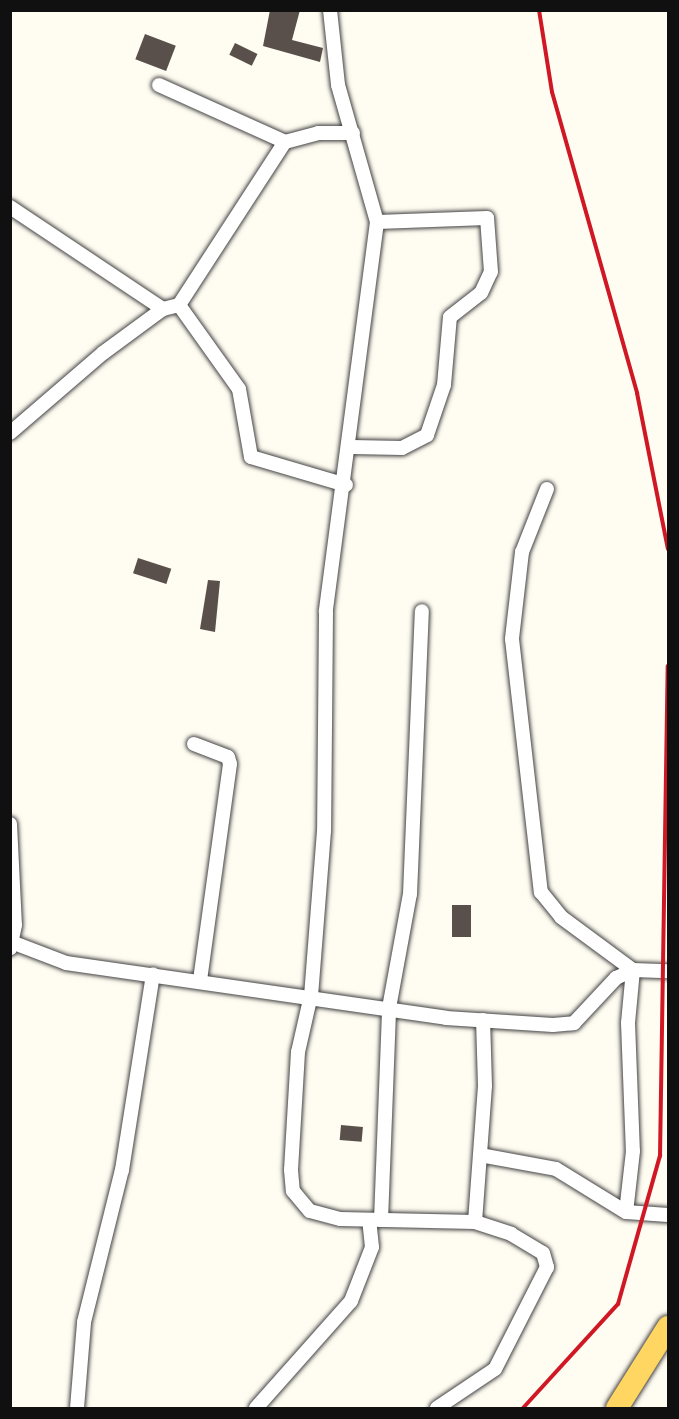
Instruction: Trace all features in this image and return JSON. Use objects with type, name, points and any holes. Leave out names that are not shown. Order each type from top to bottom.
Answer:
[{"type":"main road","points":[[617,1408],[669,1327]]},
{"type":"street","points":[[330,10],[338,85],[377,222],[355,363],[352,447],[327,612],[324,831],[311,995],[297,1062],[293,1191],[310,1211],[375,1220],[475,1222],[537,1246],[547,1267],[495,1369],[436,1408]]},
{"type":"street","points":[[159,85],[285,142],[318,133],[353,133]]},
{"type":"street","points":[[10,434],[66,382],[164,309],[179,305],[285,142]]},
{"type":"street","points":[[10,207],[164,309]]},
{"type":"street","points":[[352,447],[402,448],[427,435],[444,386],[450,318],[481,293],[491,272],[487,218],[377,222]]},
{"type":"street","points":[[179,305],[239,389],[251,457],[346,486]]},
{"type":"street","points":[[547,489],[522,552],[512,639],[541,892],[561,917],[633,970]]},
{"type":"street","points":[[256,1408],[351,1300],[372,1247],[389,1008],[410,894],[422,611]]},
{"type":"street","points":[[194,744],[228,757],[230,764],[200,980]]},
{"type":"street","points":[[10,824],[12,946],[66,963],[483,1020],[574,1023],[616,978],[633,970],[669,971]]},
{"type":"street","points":[[626,1212],[633,1151],[628,1023],[633,970]]},
{"type":"street","points":[[77,1408],[84,1322],[122,1170],[153,974]]},
{"type":"street","points":[[475,1222],[480,1155],[483,1020]]},
{"type":"street","points":[[480,1155],[556,1169],[626,1212],[669,1215]]},
{"type":"building","points":[[270,10],[300,10],[292,40],[323,48],[320,62],[263,46]]},
{"type":"building","points":[[145,34],[176,46],[166,71],[135,59]]},
{"type":"building","points":[[235,43],[257,54],[252,66],[229,55]]},
{"type":"building","points":[[138,558],[171,569],[166,584],[133,573]]},
{"type":"building","points":[[208,580],[220,581],[215,632],[200,629]]},
{"type":"building","points":[[452,905],[471,905],[471,937],[452,937]]},
{"type":"building","points":[[341,1125],[363,1127],[362,1142],[340,1140]]},
{"type":"railway","points":[[539,10],[552,92],[637,393],[668,549]]},
{"type":"railway","points":[[523,1408],[618,1304],[660,1156],[668,666]]}]
